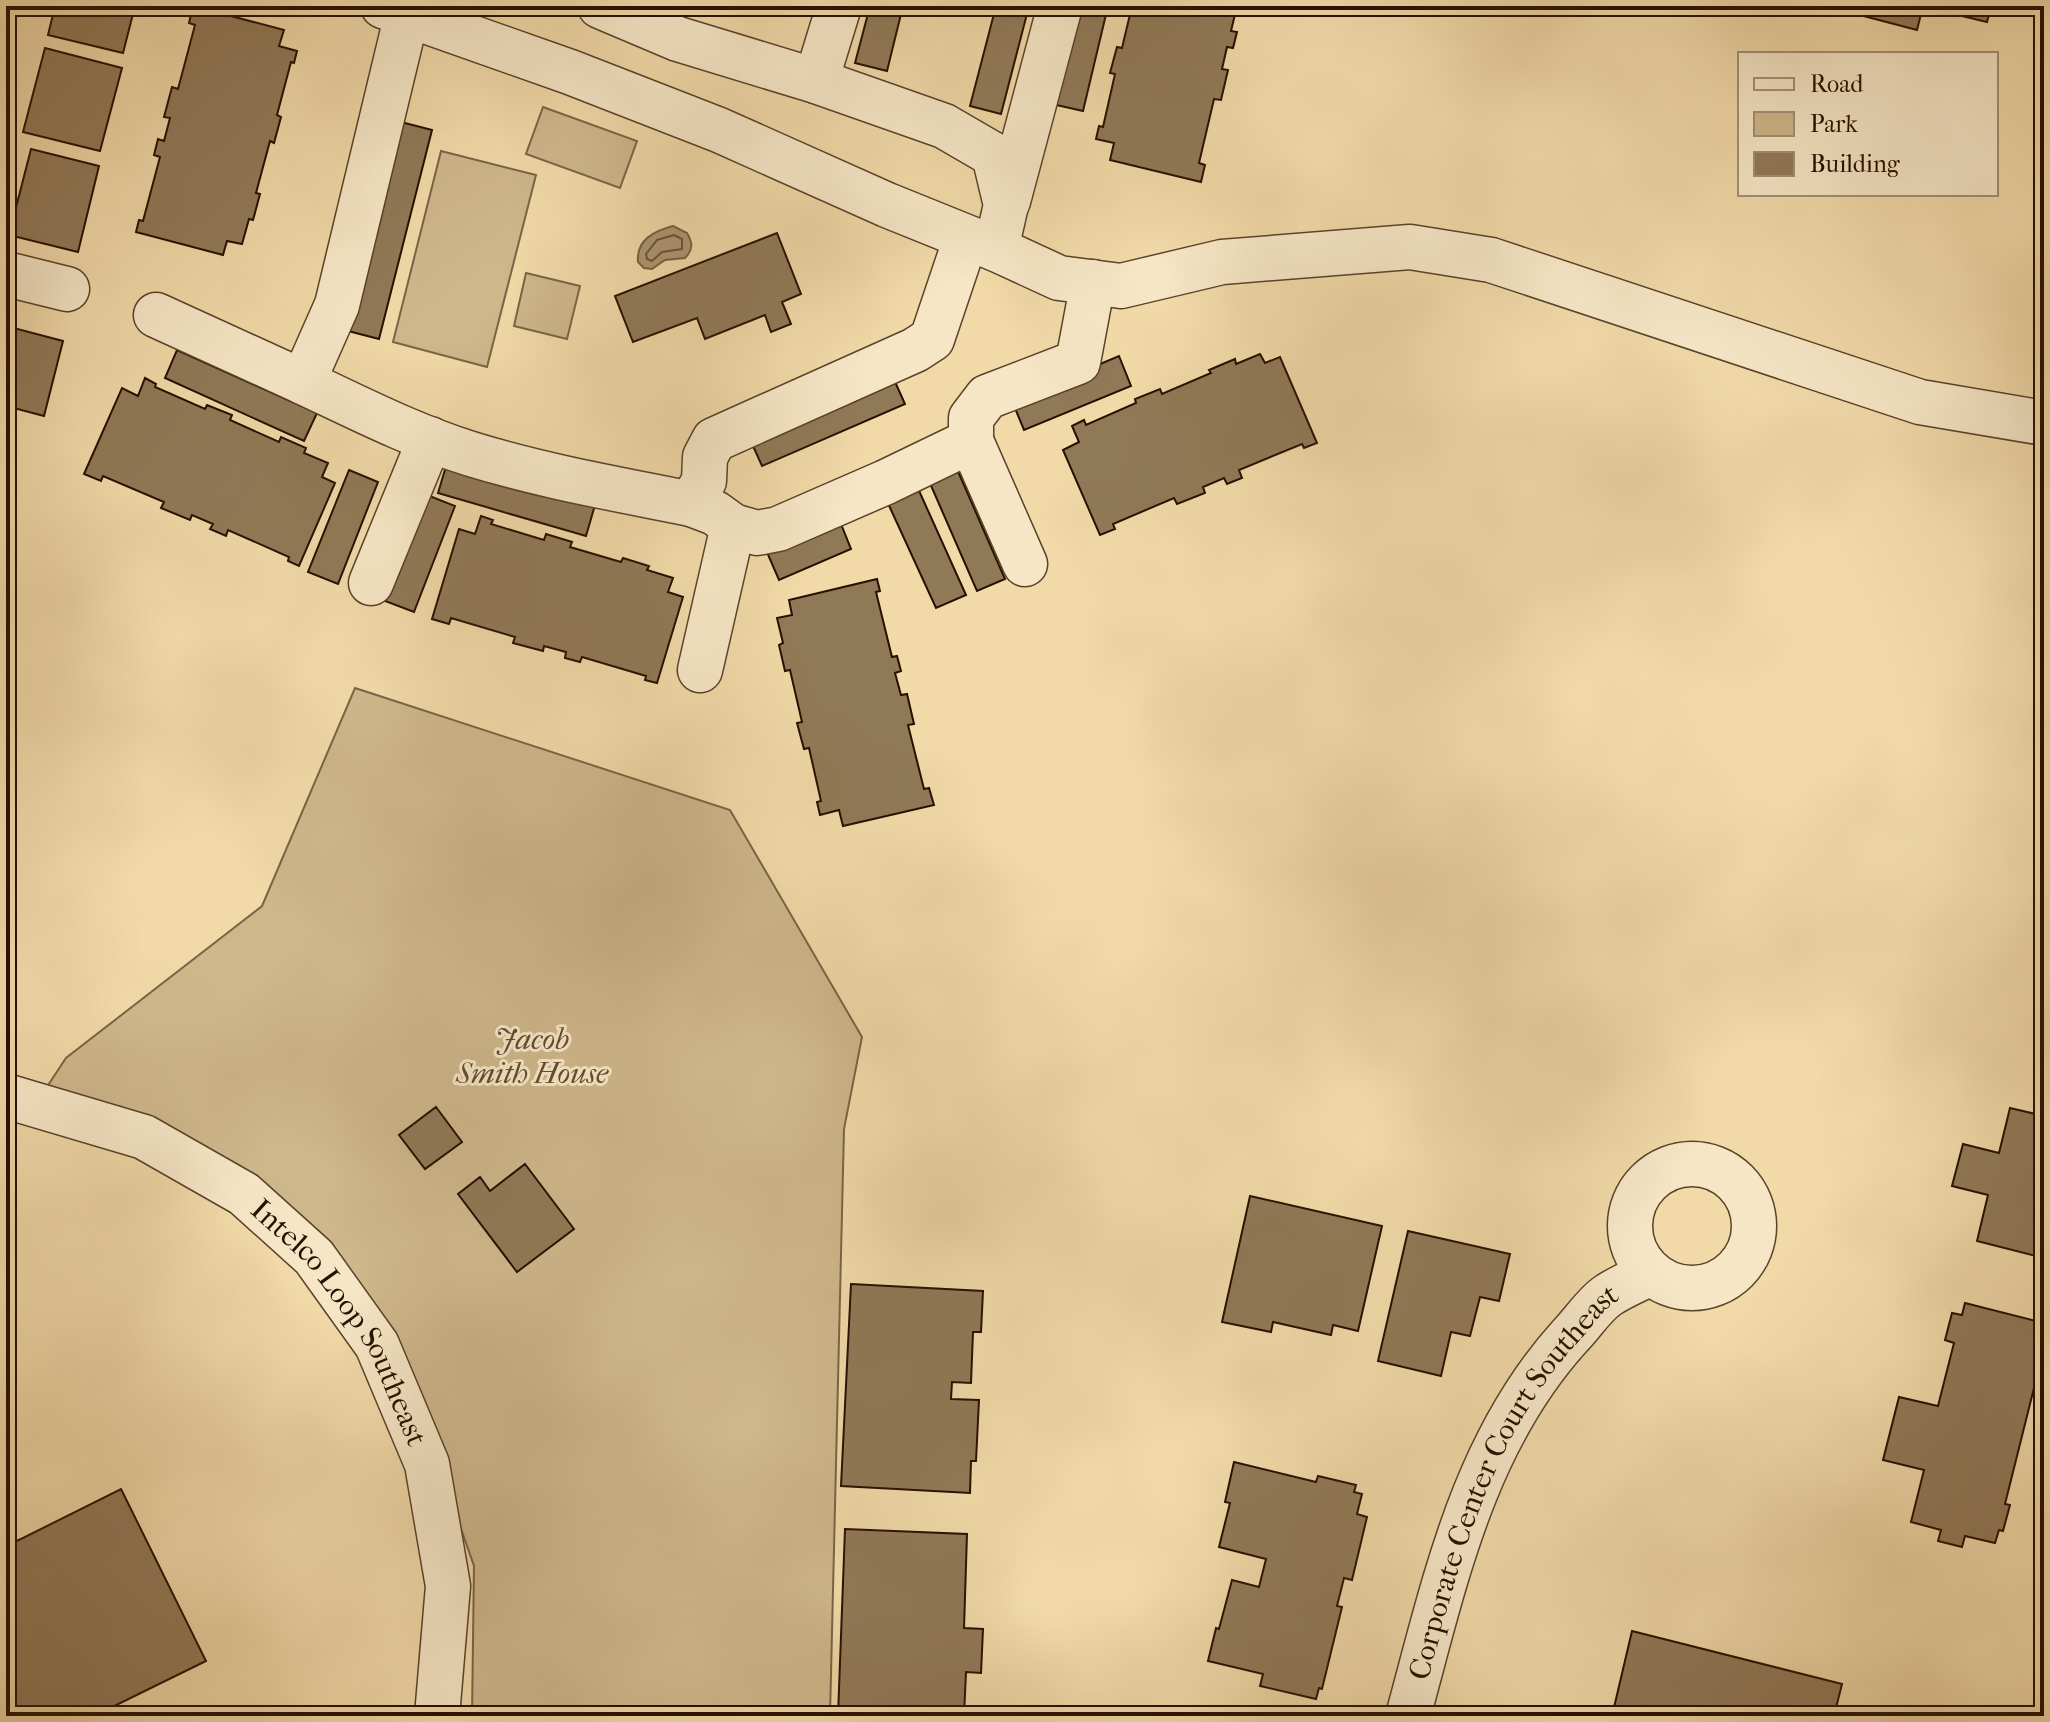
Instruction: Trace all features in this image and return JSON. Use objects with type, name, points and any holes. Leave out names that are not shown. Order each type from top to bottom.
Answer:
[{"type":"street","points":[[600,6],[678,39],[816,81],[944,126],[994,155],[1006,205]]},
{"type":"street","points":[[816,81],[839,6]]},
{"type":"street","points":[[691,504],[704,481],[705,457],[714,440],[915,350],[932,339],[981,244],[1006,205],[1060,6]]},
{"type":"street","points":[[303,382],[337,305],[395,10],[570,72],[719,130],[1059,278],[1121,286],[1222,262],[1410,247],[1454,253],[1491,260],[1920,402],[2044,423]]},
{"type":"street","points":[[6,274],[67,289]]},
{"type":"street","points":[[1025,564],[971,441],[971,418],[987,397],[1078,362],[1093,282]]},
{"type":"street","points":[[156,315],[430,439],[524,468],[691,504],[715,513],[733,526],[757,533],[778,529],[971,441]]},
{"type":"street","points":[[371,583],[430,439]]},
{"type":"street","points":[[700,670],[733,526]]},
{"type":"street","name":"Intelco Loop Southeast","points":[[6,1096],[144,1137],[244,1194],[314,1257],[377,1345],[427,1464],[448,1586],[437,1716]]},
{"type":"street","name":"Corporate Center Court Southeast","points":[[1408,1716],[1451,1559],[1473,1494],[1492,1451],[1551,1358],[1607,1296],[1651,1273]]},
{"type":"green space","points":[[543,107],[637,141],[620,188],[526,154]]},
{"type":"green space","points":[[441,151],[536,175],[487,367],[393,342]]},
{"type":"green space","points":[[526,273],[580,286],[567,339],[514,326]]},
{"type":"green space","name":"Jacob Smith House","points":[[355,688],[730,810],[862,1037],[844,1129],[830,1716],[472,1716],[474,1566],[428,1434],[244,1194],[35,1105],[66,1058],[262,906]]},
{"type":"water","points":[[673,226],[687,233],[691,246],[688,255],[665,260],[652,269],[644,268],[638,262],[643,242]]},
{"type":"building","points":[[55,6],[135,6],[123,53],[48,35]]},
{"type":"building","points":[[193,6],[284,30],[279,46],[297,51],[294,63],[291,62],[277,115],[281,117],[274,143],[270,141],[256,193],[260,194],[253,220],[249,219],[242,244],[227,241],[223,255],[136,232],[139,220],[143,221],[160,157],[154,155],[158,139],[164,141],[170,118],[164,117],[172,87],[178,89],[195,25],[189,23]]},
{"type":"building","points":[[870,6],[903,6],[887,71],[855,63]]},
{"type":"building","points":[[996,6],[1029,6],[1001,114],[970,106]]},
{"type":"building","points":[[1075,6],[1108,6],[1083,111],[1052,104]]},
{"type":"building","points":[[1132,6],[1237,6],[1231,31],[1237,32],[1233,48],[1227,47],[1222,69],[1228,70],[1221,100],[1214,99],[1199,163],[1205,165],[1201,182],[1110,160],[1114,143],[1096,139],[1099,126],[1103,127],[1115,74],[1110,73],[1117,47],[1122,48]]},
{"type":"building","points":[[1859,6],[1923,6],[1917,30],[1856,14]]},
{"type":"building","points":[[1938,6],[1991,6],[1987,22],[1937,10]]},
{"type":"building","points":[[45,48],[122,68],[100,151],[23,132]]},
{"type":"building","points":[[401,122],[432,130],[379,339],[348,331]]},
{"type":"building","points":[[31,149],[99,166],[78,252],[9,235]]},
{"type":"building","points":[[777,233],[801,294],[782,302],[791,324],[771,332],[765,315],[705,339],[697,318],[633,342],[615,296]]},
{"type":"building","points":[[6,326],[63,341],[44,416],[6,406]]},
{"type":"building","points":[[177,350],[317,413],[304,441],[165,378]]},
{"type":"building","points":[[1260,354],[1265,363],[1280,357],[1317,443],[1304,448],[1302,444],[1239,470],[1242,478],[1227,484],[1224,478],[1203,487],[1205,493],[1177,504],[1174,498],[1113,524],[1115,529],[1100,535],[1063,450],[1079,442],[1072,426],[1084,420],[1086,425],[1160,389],[1162,394],[1235,359],[1236,364]]},
{"type":"building","points":[[1119,356],[1131,386],[1024,430],[1012,401]]},
{"type":"building","points":[[892,375],[905,404],[762,466],[749,437]]},
{"type":"building","points":[[145,378],[156,384],[155,387],[205,409],[207,405],[232,415],[230,420],[279,442],[281,437],[306,448],[304,453],[328,463],[322,477],[335,483],[299,566],[288,561],[289,557],[228,530],[226,536],[210,529],[213,524],[192,515],[190,520],[161,508],[164,502],[103,476],[101,481],[84,474],[122,388],[138,396]]},
{"type":"building","points":[[447,463],[595,505],[586,536],[438,493]]},
{"type":"building","points":[[957,469],[1005,579],[977,591],[929,481]]},
{"type":"building","points":[[349,470],[378,482],[338,584],[308,572]]},
{"type":"building","points":[[916,484],[966,595],[936,608],[886,499]]},
{"type":"building","points":[[427,495],[455,506],[414,612],[385,601]]},
{"type":"building","points":[[481,516],[493,520],[491,524],[544,540],[546,534],[572,542],[570,547],[621,562],[623,558],[673,578],[668,592],[683,597],[657,683],[645,680],[646,676],[582,657],[580,662],[565,658],[566,652],[544,646],[543,651],[513,643],[515,637],[451,618],[449,624],[432,619],[459,529],[475,534]]},
{"type":"building","points":[[839,519],[851,549],[779,580],[766,550]]},
{"type":"building","points":[[877,579],[880,591],[876,592],[892,657],[897,656],[901,671],[895,673],[901,695],[907,694],[914,724],[908,725],[924,789],[929,788],[934,805],[843,826],[839,810],[820,815],[817,802],[821,801],[809,748],[804,749],[797,723],[802,722],[790,670],[785,671],[777,618],[792,615],[789,600]]},
{"type":"building","points":[[436,1107],[462,1142],[425,1169],[399,1135]]},
{"type":"building","points":[[2010,1108],[2044,1116],[2044,1258],[1977,1241],[1988,1195],[1952,1186],[1963,1144],[1999,1153]]},
{"type":"building","name":"Jacob Smith House","points":[[525,1164],[574,1229],[517,1272],[458,1194],[480,1177],[490,1191]]},
{"type":"building","points":[[1250,1196],[1382,1226],[1358,1331],[1333,1325],[1331,1335],[1273,1322],[1271,1332],[1222,1322]]},
{"type":"building","points":[[1408,1231],[1510,1254],[1499,1301],[1480,1297],[1470,1336],[1451,1332],[1441,1376],[1378,1361]]},
{"type":"building","points":[[851,1284],[983,1291],[981,1332],[973,1332],[971,1383],[952,1382],[951,1399],[979,1400],[976,1461],[971,1461],[970,1493],[841,1486]]},
{"type":"building","points":[[1965,1303],[2044,1323],[2044,1365],[2040,1364],[2005,1504],[2010,1505],[2003,1531],[1999,1530],[1995,1543],[1965,1536],[1962,1547],[1938,1541],[1941,1530],[1911,1522],[1924,1470],[1883,1460],[1899,1397],[1938,1406],[1954,1343],[1945,1340],[1952,1313],[1962,1315]]},
{"type":"building","points":[[1234,1462],[1316,1482],[1318,1476],[1356,1485],[1354,1492],[1362,1494],[1357,1514],[1367,1517],[1352,1580],[1344,1578],[1337,1606],[1342,1607],[1322,1689],[1319,1688],[1316,1699],[1260,1686],[1263,1674],[1208,1661],[1232,1580],[1259,1587],[1266,1559],[1219,1547],[1230,1503],[1225,1502]]},
{"type":"building","points":[[121,1489],[206,1661],[94,1716],[6,1716],[6,1522],[17,1541]]},
{"type":"building","points":[[845,1529],[967,1534],[964,1628],[983,1629],[981,1673],[966,1672],[964,1716],[838,1716]]},
{"type":"building","points":[[1632,1631],[1842,1684],[1834,1716],[1612,1716]]}]
